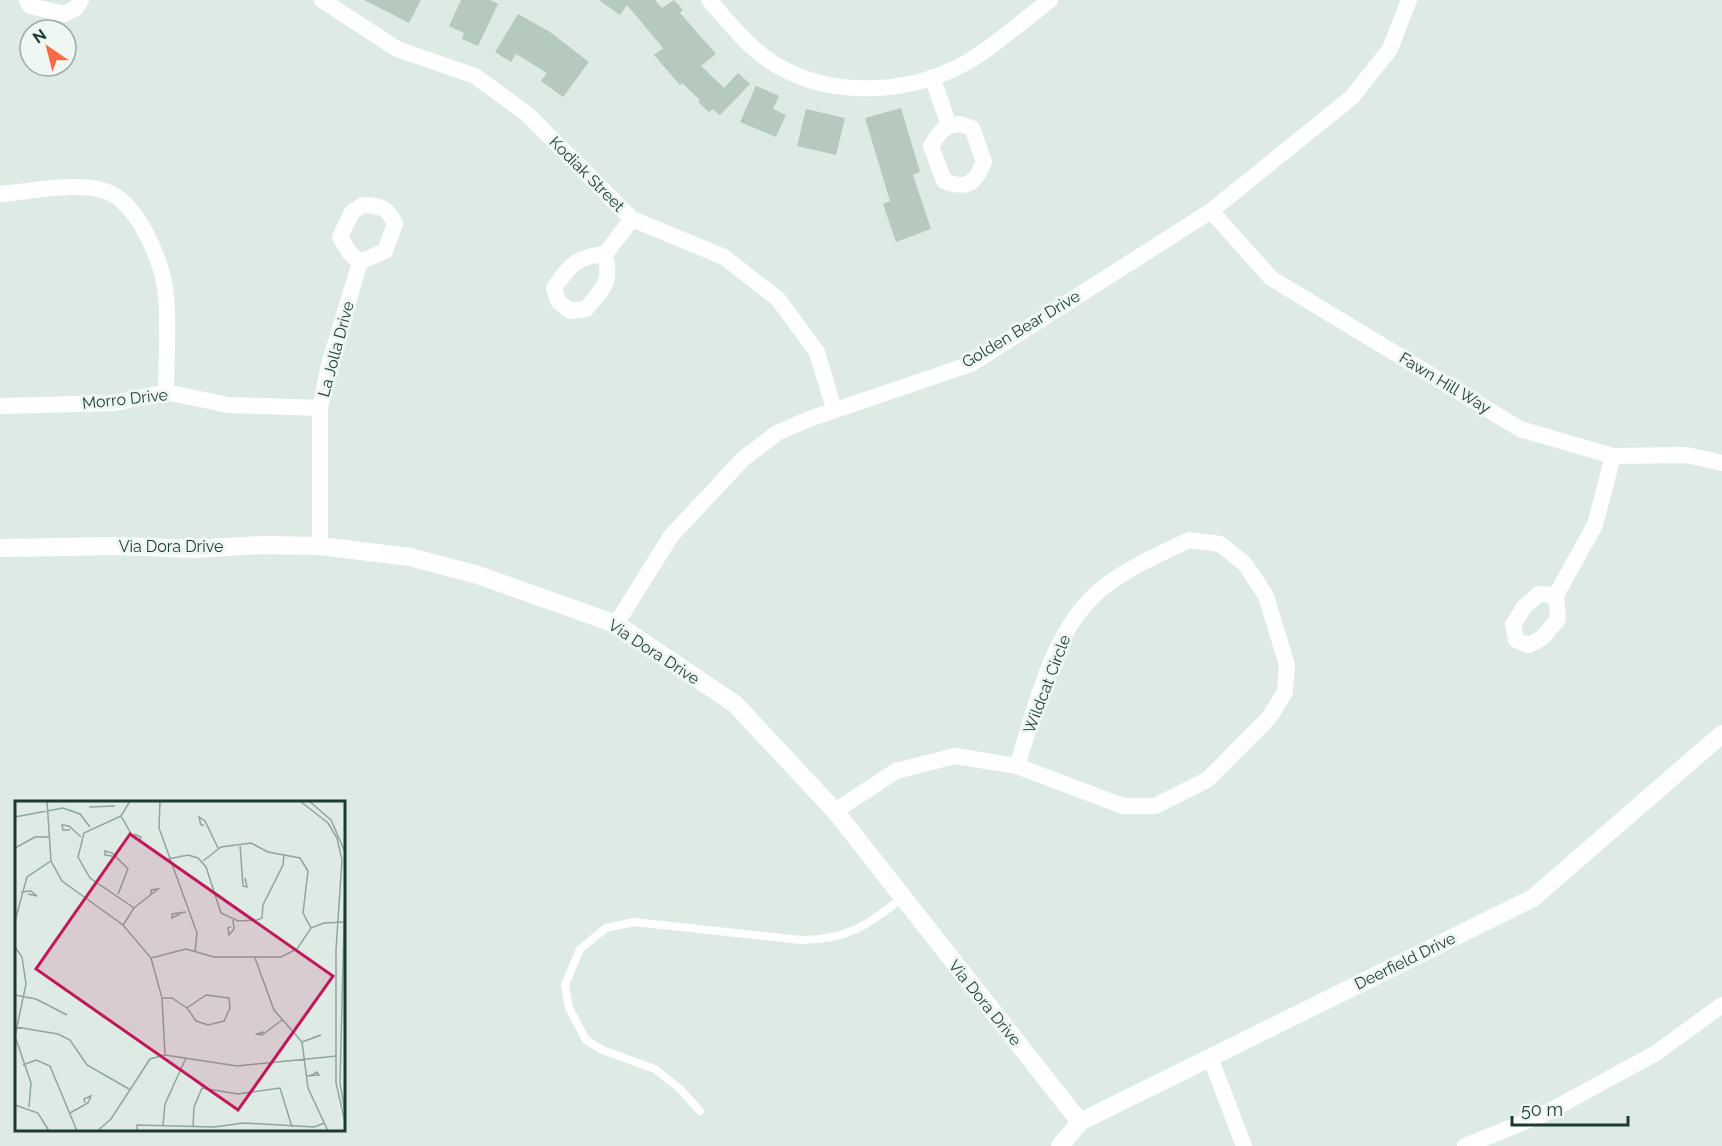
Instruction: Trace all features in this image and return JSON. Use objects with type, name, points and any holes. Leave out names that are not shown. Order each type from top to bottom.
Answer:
[{"type":"street","points":[[27,0],[30,6],[64,14],[76,8],[81,0]]},
{"type":"street","name":"Kodiak Street","points":[[322,0],[397,49],[475,76],[527,114],[632,219],[724,257],[778,299],[817,352],[834,409]]},
{"type":"street","points":[[709,0],[743,39],[764,57],[815,82],[838,87],[873,88],[908,85],[932,77],[977,55],[1050,0]]},
{"type":"street","name":"Golden Bear Drive","points":[[616,624],[671,536],[744,458],[777,433],[834,409],[971,364],[1211,211],[1352,97],[1390,49],[1409,0]]},
{"type":"street","points":[[932,77],[949,125]]},
{"type":"street","points":[[0,195],[82,187],[110,193],[130,209],[146,229],[166,293],[166,392]]},
{"type":"street","name":"Fawn Hill Way","points":[[1211,211],[1271,278],[1520,429],[1613,456],[1687,455],[1722,463]]},
{"type":"street","points":[[604,254],[632,219]]},
{"type":"street","name":"La Jolla Drive","points":[[320,546],[320,408],[328,365],[360,262]]},
{"type":"street","name":"Morro Drive","points":[[0,406],[115,403],[166,392],[228,405],[320,408]]},
{"type":"street","points":[[1556,595],[1595,525],[1613,456]]},
{"type":"street","name":"Wildcat Circle","points":[[835,811],[896,771],[955,756],[1017,766],[1123,806],[1155,806],[1207,780],[1269,718],[1285,692],[1287,665],[1266,596],[1245,564],[1220,544],[1189,540],[1143,562],[1104,587],[1076,615],[1059,644],[1017,766]]},
{"type":"street","name":"Via Dora Drive","points":[[0,548],[320,546],[410,557],[478,575],[616,624],[735,704],[835,811],[1080,1122]]},
{"type":"street","name":"Deerfield Drive","points":[[1060,1146],[1080,1122],[1533,898],[1722,735]]},
{"type":"street","points":[[1465,1146],[1544,1114],[1565,1103],[1656,1053],[1722,1005]]},
{"type":"street","points":[[1210,1057],[1244,1146]]},
{"type":"lane","points":[[700,1111],[681,1089],[655,1069],[602,1050],[586,1040],[568,1008],[565,985],[580,949],[606,928],[634,922],[801,940],[826,940],[858,930],[902,898]]},
{"type":"building","points":[[364,0],[421,0],[409,23]]},
{"type":"building","points":[[461,0],[490,0],[498,4],[478,46],[462,39],[464,33],[449,26]]},
{"type":"building","points":[[599,0],[655,0],[662,8],[674,0],[683,10],[680,13],[716,54],[701,66],[724,88],[738,73],[750,84],[720,115],[713,109],[709,112],[682,83],[680,85],[654,55],[663,48],[627,5],[620,15]]},
{"type":"building","points":[[518,14],[550,32],[589,62],[563,97],[541,81],[547,73],[516,54],[511,62],[495,52]]},
{"type":"building","points":[[756,86],[779,96],[773,109],[786,115],[776,137],[740,122]]},
{"type":"building","points":[[901,108],[920,172],[913,175],[931,229],[896,242],[883,204],[890,201],[865,118]]},
{"type":"building","points":[[806,109],[845,118],[836,155],[797,146]]}]
